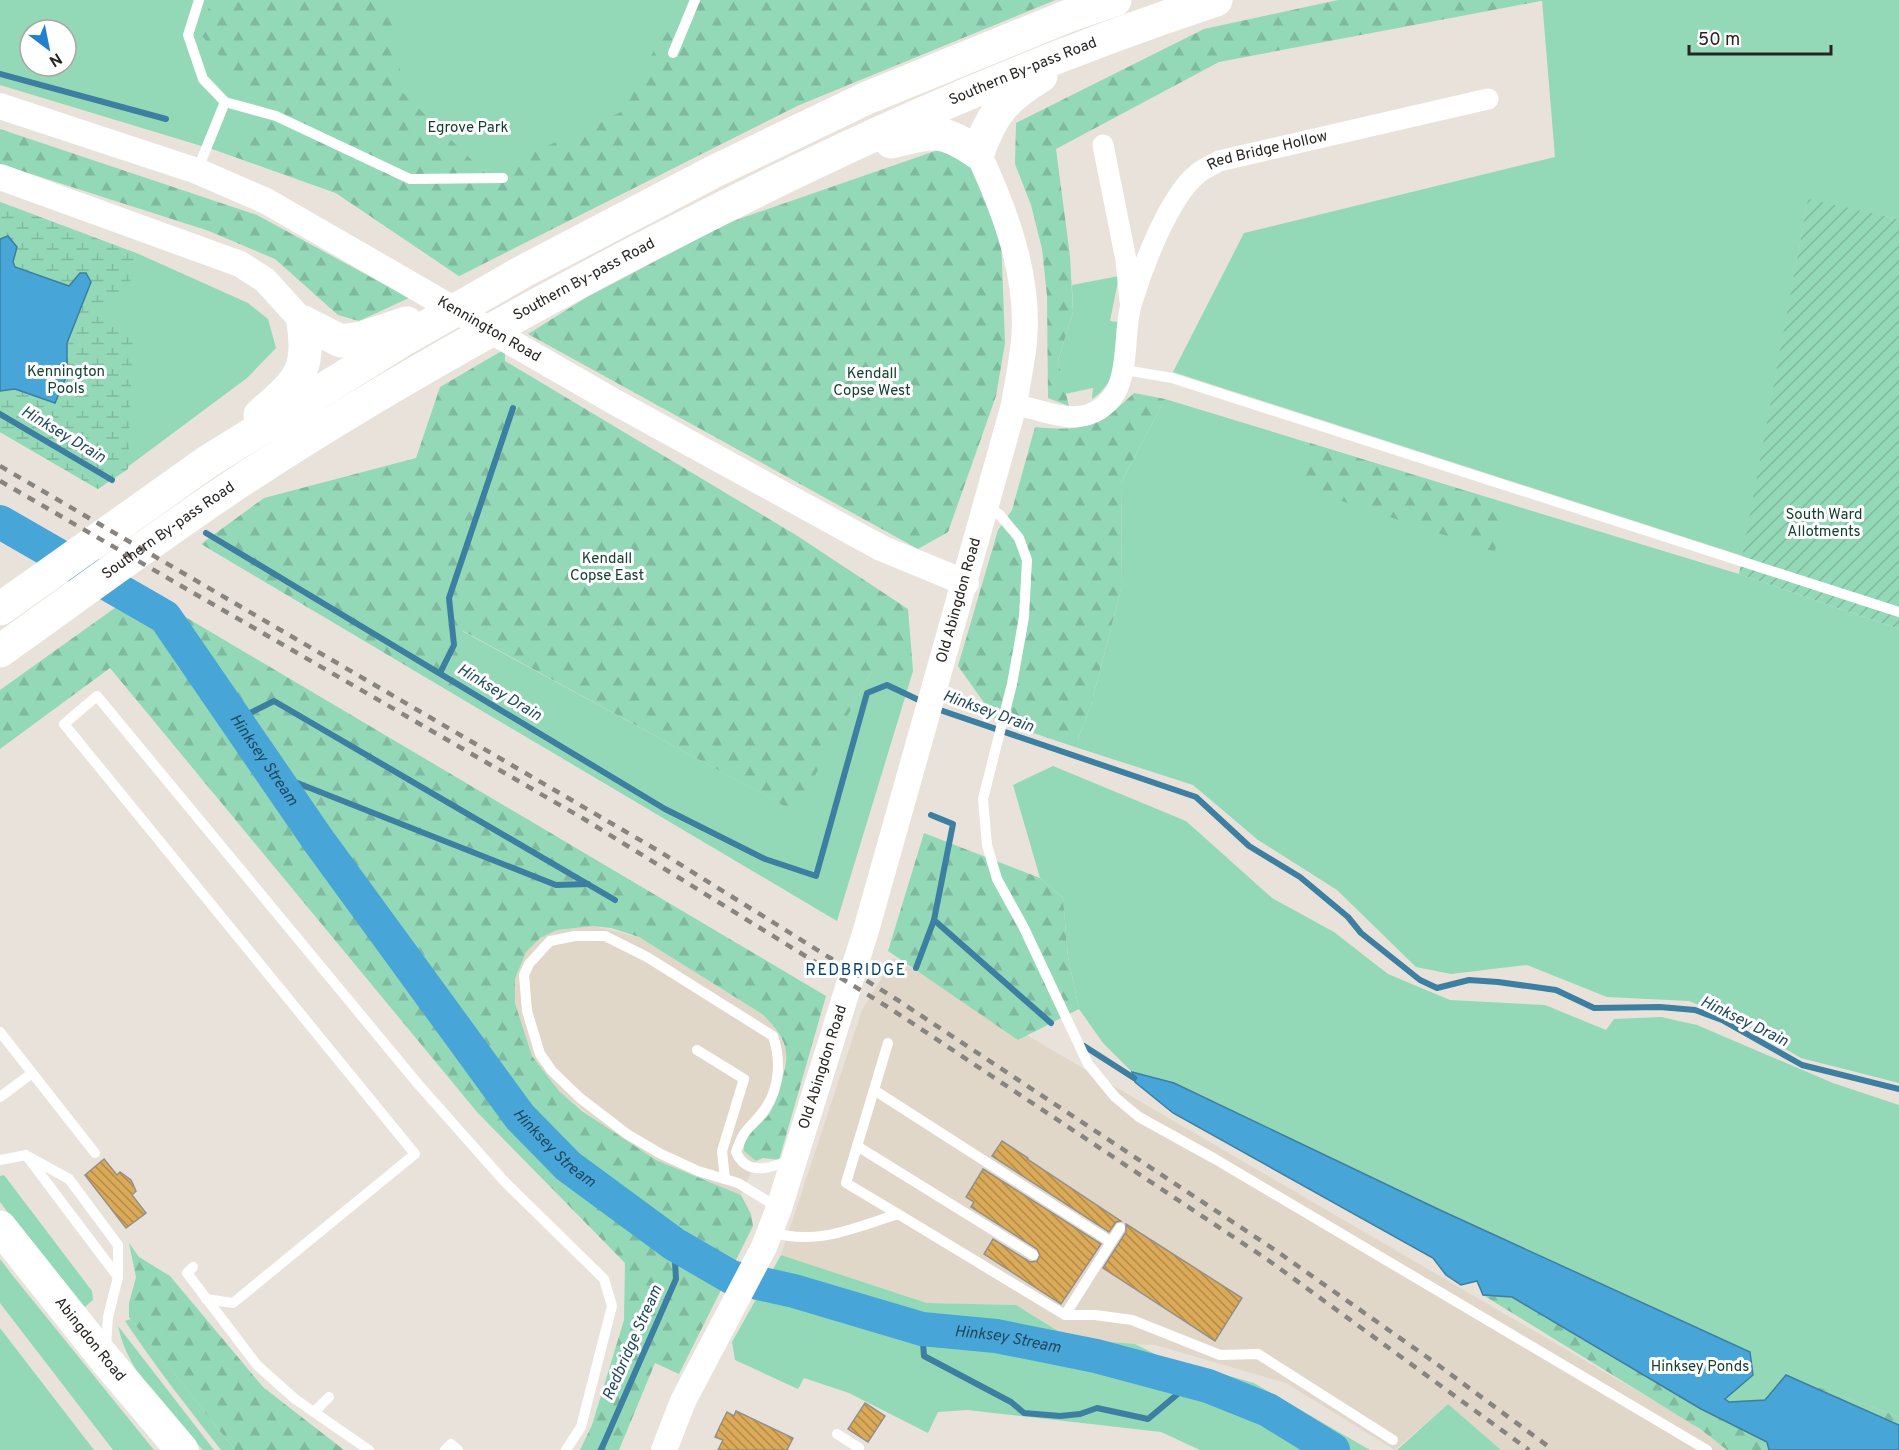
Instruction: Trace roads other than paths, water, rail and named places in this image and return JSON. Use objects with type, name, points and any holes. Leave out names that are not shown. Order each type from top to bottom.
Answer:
[{"type":"main road","points":[[2,608],[207,462],[394,336],[472,300],[715,171],[867,98],[1068,16],[1115,0]]},
{"type":"main road","name":"Southern By-pass Road","points":[[0,651],[234,486],[435,360],[549,297],[827,155],[962,95],[1105,39],[1216,0]]},
{"type":"main road","points":[[827,155],[937,132],[959,139],[978,153],[987,126],[1013,93],[1105,39]]},
{"type":"main road","points":[[303,322],[341,341],[394,336]]},
{"type":"main road","points":[[207,462],[286,392],[303,369],[307,349],[303,322]]},
{"type":"main road","name":"Abingdon Road","points":[[0,1227],[100,1337],[182,1450]]},
{"type":"street","name":"Red Bridge Hollow","points":[[1131,306],[1171,204],[1196,174],[1219,161],[1488,99]]},
{"type":"street","name":"Kennington Road","points":[[0,106],[197,171],[266,201],[613,401],[881,548],[966,583]]},
{"type":"street","name":"Red Bridge Hollow","points":[[1014,405],[1032,407],[1069,418],[1090,414],[1109,400],[1125,370],[1131,306],[1126,260],[1103,145]]},
{"type":"street","name":"Old Abingdon Road","points":[[664,1450],[682,1401],[771,1229],[867,927],[966,583],[1014,405],[1024,339],[1018,272],[998,194],[978,153]]},
{"type":"street","points":[[0,177],[240,264],[265,280],[303,322]]},
{"type":"lane","points":[[199,0],[188,35],[203,79],[225,102],[276,116],[410,179],[503,178]]},
{"type":"lane","points":[[673,53],[695,0]]},
{"type":"lane","points":[[197,171],[225,102]]},
{"type":"lane","points":[[1125,370],[1172,378],[1899,612]]},
{"type":"lane","points":[[985,506],[999,514],[1019,538],[1027,560],[1024,617],[1012,684],[994,748],[983,799],[987,845],[997,879],[1024,928],[1088,1064],[1115,1097],[1139,1117],[1215,1159],[1707,1450]]},
{"type":"lane","points":[[206,1299],[233,1303],[415,1154],[64,724],[97,696],[418,1084],[504,1181],[604,1279],[612,1306],[581,1427],[566,1450]]},
{"type":"lane","points":[[796,1154],[770,1169],[753,1168],[740,1160],[736,1152],[742,1131],[766,1108],[776,1083],[779,1054],[773,1036],[647,957],[604,936],[575,936],[550,941],[537,953],[524,975],[524,995],[533,1036],[552,1071],[580,1098],[627,1134],[661,1154],[698,1171],[738,1183],[771,1229],[803,1239],[836,1234],[898,1214]]},
{"type":"lane","points":[[0,1032],[95,1153]]},
{"type":"lane","points":[[888,1043],[846,1182],[1065,1315],[1095,1315],[1132,1320],[1220,1355],[1258,1354],[1393,1440]]},
{"type":"lane","points":[[697,1050],[744,1078],[722,1151],[725,1179]]},
{"type":"lane","points":[[0,1097],[31,1074]]},
{"type":"lane","points":[[874,1090],[1111,1242]]},
{"type":"lane","points":[[857,1146],[1033,1255]]},
{"type":"lane","points":[[722,1151],[736,1152]]},
{"type":"lane","points":[[0,1160],[26,1155],[69,1179],[118,1245],[117,1277],[100,1337]]},
{"type":"lane","points":[[26,1155],[117,1277]]},
{"type":"lane","points":[[1065,1315],[1120,1228]]},
{"type":"lane","points":[[193,1267],[187,1273],[257,1365],[314,1412],[369,1450]]},
{"type":"lane","points":[[314,1412],[329,1397]]},
{"type":"lane","points":[[837,1434],[859,1448],[858,1450]]},
{"type":"lane","points":[[445,1450],[451,1444],[458,1450]]},
{"type":"water","points":[[8,236],[17,247],[13,262],[15,267],[69,286],[80,273],[86,273],[91,282],[67,343],[67,375],[55,403],[15,389],[0,391],[0,239]]},
{"type":"water","name":"Hinksey Ponds","points":[[1132,1072],[1174,1083],[1440,1210],[1750,1352],[1753,1375],[1725,1399],[1729,1402],[1765,1400],[1786,1375],[1899,1425],[1899,1450],[1769,1450],[1767,1442],[1701,1409],[1512,1297],[1483,1295],[1477,1281],[1461,1285],[1446,1275],[1433,1258],[1173,1113],[1135,1082]]},
{"type":"waterway","points":[[0,74],[166,119]]},
{"type":"waterway","points":[[440,673],[454,645],[449,598],[513,408]]},
{"type":"waterway","name":"Hinksey Drain","points":[[0,414],[112,480]]},
{"type":"waterway","name":"Hinksey Stream","points":[[0,522],[165,617],[318,840],[520,1117],[568,1166],[674,1244],[731,1277],[794,1291],[922,1329],[996,1336],[1096,1356],[1208,1386],[1268,1410],[1333,1450]]},
{"type":"waterway","name":"Hinksey Drain","points":[[206,533],[665,809],[765,859],[816,876],[867,693],[887,685],[925,703]]},
{"type":"waterway","points":[[236,720],[274,701],[615,900]]},
{"type":"waterway","name":"Hinksey Drain","points":[[934,708],[1196,797],[1249,846],[1300,877],[1348,917],[1361,933],[1420,980],[1437,988],[1469,980],[1498,982],[1556,990],[1594,1008],[1660,1007],[1695,1010],[1722,1020],[1802,1065],[1899,1089]]},
{"type":"waterway","points":[[272,773],[556,885],[588,884]]},
{"type":"waterway","points":[[931,815],[953,824],[934,920],[1051,1023]]},
{"type":"waterway","points":[[916,968],[934,920]]},
{"type":"waterway","points":[[1084,1046],[1134,1078]]},
{"type":"waterway","name":"Redbridge Stream","points":[[601,1450],[676,1279],[674,1244]]},
{"type":"waterway","points":[[922,1329],[924,1356],[1011,1402],[1024,1413],[1060,1416],[1080,1414],[1097,1408],[1148,1419],[1192,1382]]},
{"type":"railway","points":[[0,466],[657,850],[896,999],[1275,1250],[1434,1362],[1553,1450]]},
{"type":"railway","points":[[0,481],[584,819],[891,1009],[1268,1260],[1529,1450]]},
{"type":"district","name":"REDBRIDGE","points":[[856,971]]},
{"type":"park label","name":"Egrove Park","points":[[468,128]]},
{"type":"park label","name":"Kennington Pools","points":[[66,380]]},
{"type":"park label","name":"Kendall Copse West","points":[[872,382]]},
{"type":"park label","name":"South Ward Allotments","points":[[1824,524]]},
{"type":"park label","name":"Kendall Copse East","points":[[607,568]]}]
